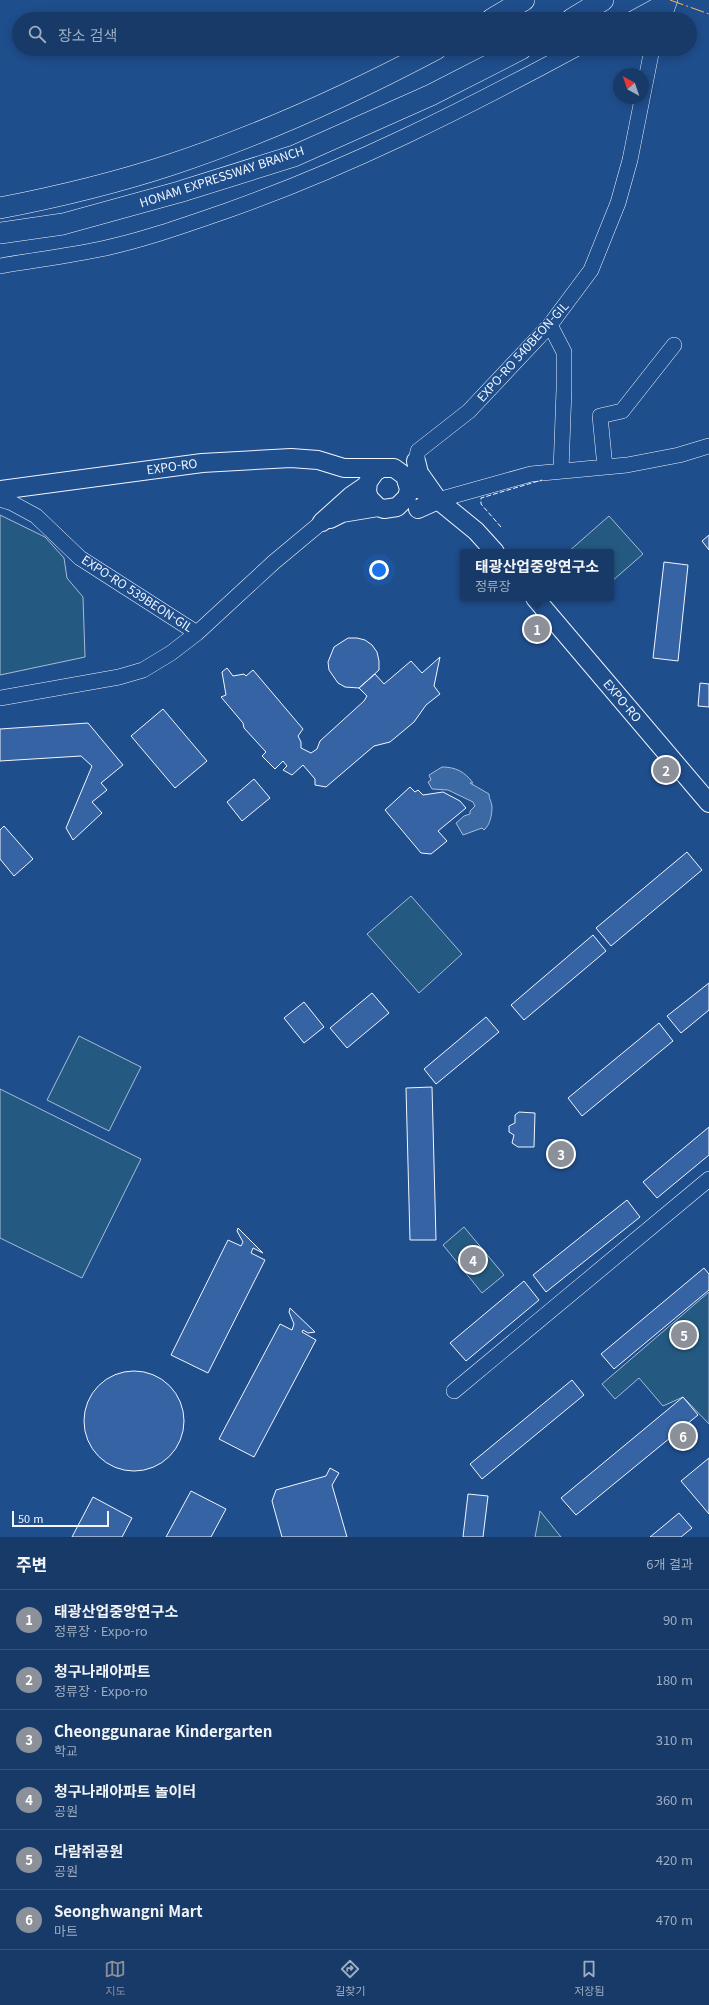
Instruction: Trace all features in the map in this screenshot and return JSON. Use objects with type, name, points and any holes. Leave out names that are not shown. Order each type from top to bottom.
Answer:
[{"type":"highway","points":[[504,12],[524,0]]},
{"type":"highway","points":[[583,12],[603,0]]},
{"type":"highway","points":[[0,208],[56,197],[177,163],[280,124],[421,56]]},
{"type":"highway","name":"HONAM EXPRESSWAY BRANCH","points":[[0,233],[63,224],[179,192],[294,156],[431,95],[507,56]]},
{"type":"main road","points":[[322,522],[367,483],[375,472],[417,456]]},
{"type":"main road","points":[[397,507],[407,496],[406,479],[417,456]]},
{"type":"main road","points":[[417,456],[419,474],[445,505]]},
{"type":"main road","name":"EXPO-RO","points":[[0,490],[202,463],[290,458],[318,460],[347,470]]},
{"type":"main road","points":[[347,470],[384,468],[400,471],[406,479],[445,505],[476,531],[492,549]]},
{"type":"main road","points":[[347,470],[367,483],[369,498],[378,507],[384,509],[397,507],[418,509],[445,505]]},
{"type":"main road","points":[[346,500],[351,486],[347,470]]},
{"type":"main road","points":[[322,522],[342,513],[378,507]]},
{"type":"main road","name":"EXPO-RO","points":[[538,601],[709,803]]},
{"type":"street","points":[[645,12],[667,0]]},
{"type":"street","points":[[666,12],[670,0]]},
{"type":"street","points":[[0,266],[102,249],[186,225],[282,191],[375,151],[507,86],[563,56]]},
{"type":"street","name":"EXPO-RO 540BEON-GIL","points":[[417,456],[469,411],[550,325],[591,270],[618,203],[630,160],[651,56]]},
{"type":"street","points":[[550,325],[564,352],[561,471]]},
{"type":"street","points":[[605,467],[600,416],[622,411],[674,345]]},
{"type":"street","points":[[445,505],[531,474],[605,467],[679,454],[709,446]]},
{"type":"street","name":"EXPO-RO 539BEON-GIL","points":[[0,499],[12,503],[36,516],[80,558],[197,633]]},
{"type":"street","name":"EXPO-RO 539BEON-GIL","points":[[0,698],[119,677],[143,670],[171,653],[197,633],[274,562],[322,522]]},
{"type":"street","points":[[454,1392],[709,1179]]},
{"type":"shaded area","points":[[0,515],[45,537],[64,558],[67,578],[83,597],[85,657],[0,675]]},
{"type":"shaded area","points":[[609,516],[643,554],[614,579],[614,549],[571,549]]},
{"type":"shaded area","points":[[442,767],[460,771],[473,783],[470,783],[489,794],[492,805],[492,813],[489,823],[484,830],[482,828],[463,835],[456,823],[464,816],[470,814],[470,811],[475,806],[473,802],[448,790],[432,789],[428,782],[431,780],[429,775]]},
{"type":"shaded area","points":[[411,896],[462,954],[419,993],[367,934]]},
{"type":"shaded area","points":[[79,1036],[141,1067],[109,1131],[47,1100]]},
{"type":"shaded area","points":[[0,1089],[141,1159],[82,1278],[0,1238]]},
{"type":"shaded area","points":[[464,1227],[504,1275],[482,1293],[443,1245]]},
{"type":"shaded area","points":[[709,1292],[709,1424],[683,1397],[663,1406],[639,1378],[615,1399],[602,1384]]},
{"type":"shaded area","points":[[540,1511],[561,1537],[535,1537]]},
{"type":"building","points":[[709,535],[709,550],[702,541]]},
{"type":"building","points":[[664,562],[688,565],[678,661],[653,658]]},
{"type":"building","points":[[348,638],[365,640],[372,645],[377,652],[379,661],[379,670],[359,688],[345,687],[338,683],[329,670],[328,662],[334,647]]},
{"type":"building","points":[[440,657],[434,686],[440,694],[426,705],[414,722],[390,742],[374,746],[326,787],[315,785],[315,779],[303,765],[292,775],[283,770],[287,766],[283,761],[275,769],[262,756],[266,752],[244,728],[243,723],[221,697],[226,695],[222,672],[227,668],[233,676],[244,674],[246,676],[253,670],[303,729],[298,736],[301,742],[301,748],[311,753],[317,749],[320,741],[364,701],[367,696],[359,688],[375,674],[384,684],[411,661],[422,673]]},
{"type":"building","points":[[700,683],[709,684],[709,707],[698,706]]},
{"type":"building","points":[[163,709],[207,761],[175,788],[131,736]]},
{"type":"building","points":[[88,723],[123,765],[101,783],[107,790],[92,802],[102,813],[73,840],[66,828],[92,766],[81,756],[0,761],[0,729]]},
{"type":"building","points":[[254,779],[270,798],[242,821],[227,802]]},
{"type":"building","points":[[410,787],[415,792],[418,790],[423,795],[443,792],[460,801],[466,808],[438,831],[447,841],[431,854],[421,853],[385,810]]},
{"type":"building","points":[[4,826],[33,859],[14,876],[0,859],[0,830]]},
{"type":"building","points":[[687,852],[702,870],[611,946],[596,928]]},
{"type":"building","points":[[593,935],[606,951],[524,1020],[511,1005]]},
{"type":"building","points":[[709,983],[709,1010],[681,1033],[667,1016]]},
{"type":"building","points":[[372,993],[389,1013],[347,1048],[330,1028]]},
{"type":"building","points":[[304,1002],[324,1027],[304,1043],[284,1018]]},
{"type":"building","points":[[486,1017],[499,1032],[436,1084],[424,1069]]},
{"type":"building","points":[[659,1023],[673,1041],[582,1116],[568,1098]]},
{"type":"building","points":[[432,1087],[436,1240],[410,1240],[406,1088]]},
{"type":"building","points":[[519,1112],[535,1113],[534,1147],[518,1147],[512,1143],[514,1135],[509,1132],[509,1126],[515,1123],[515,1115]]},
{"type":"building","points":[[709,1127],[709,1155],[657,1198],[643,1182]]},
{"type":"building","points":[[627,1200],[640,1217],[546,1292],[533,1275]]},
{"type":"building","points":[[238,1228],[263,1253],[253,1248],[251,1253],[265,1260],[208,1373],[171,1355],[228,1240],[241,1246],[243,1242],[237,1231]]},
{"type":"building","points":[[704,1268],[709,1274],[709,1290],[614,1369],[601,1354]]},
{"type":"building","points":[[524,1281],[539,1300],[466,1361],[450,1343]]},
{"type":"building","points":[[290,1308],[315,1332],[308,1333],[303,1330],[302,1332],[316,1340],[254,1457],[219,1439],[280,1324],[292,1330],[294,1324],[289,1312]]},
{"type":"building","points":[[134,1371],[144,1372],[162,1379],[176,1393],[183,1411],[183,1431],[176,1449],[162,1463],[144,1470],[134,1471],[124,1470],[106,1463],[92,1449],[85,1431],[84,1421],[85,1411],[92,1393],[106,1379],[124,1372]]},
{"type":"building","points":[[572,1380],[584,1395],[482,1479],[470,1464]]},
{"type":"building","points":[[683,1397],[698,1415],[576,1515],[561,1498]]},
{"type":"building","points":[[709,1458],[709,1514],[681,1481]]},
{"type":"building","points":[[330,1468],[339,1473],[332,1485],[347,1537],[282,1537],[272,1501],[276,1490],[326,1476]]},
{"type":"building","points":[[191,1491],[226,1509],[211,1537],[166,1537]]},
{"type":"building","points":[[468,1494],[488,1496],[483,1537],[463,1537]]},
{"type":"building","points":[[93,1497],[132,1518],[122,1537],[72,1537]]},
{"type":"building","points":[[679,1513],[692,1528],[681,1537],[650,1537]]},
{"type":"fence","points":[[501,527],[481,504],[481,498],[542,480]]},
{"type":"power","points":[[670,0],[709,14]]},
{"type":"place","name":"태광산업중앙연구소","points":[[537,629]]},
{"type":"place","name":"청구나래아파트","points":[[666,770]]},
{"type":"place","name":"Cheonggunarae Kindergarten","points":[[561,1154]]},
{"type":"place","name":"청구나래아파트 놀이터","points":[[473,1260]]},
{"type":"place","name":"다람쥐공원","points":[[684,1335]]},
{"type":"place","name":"Seonghwangni Mart","points":[[683,1436]]}]
